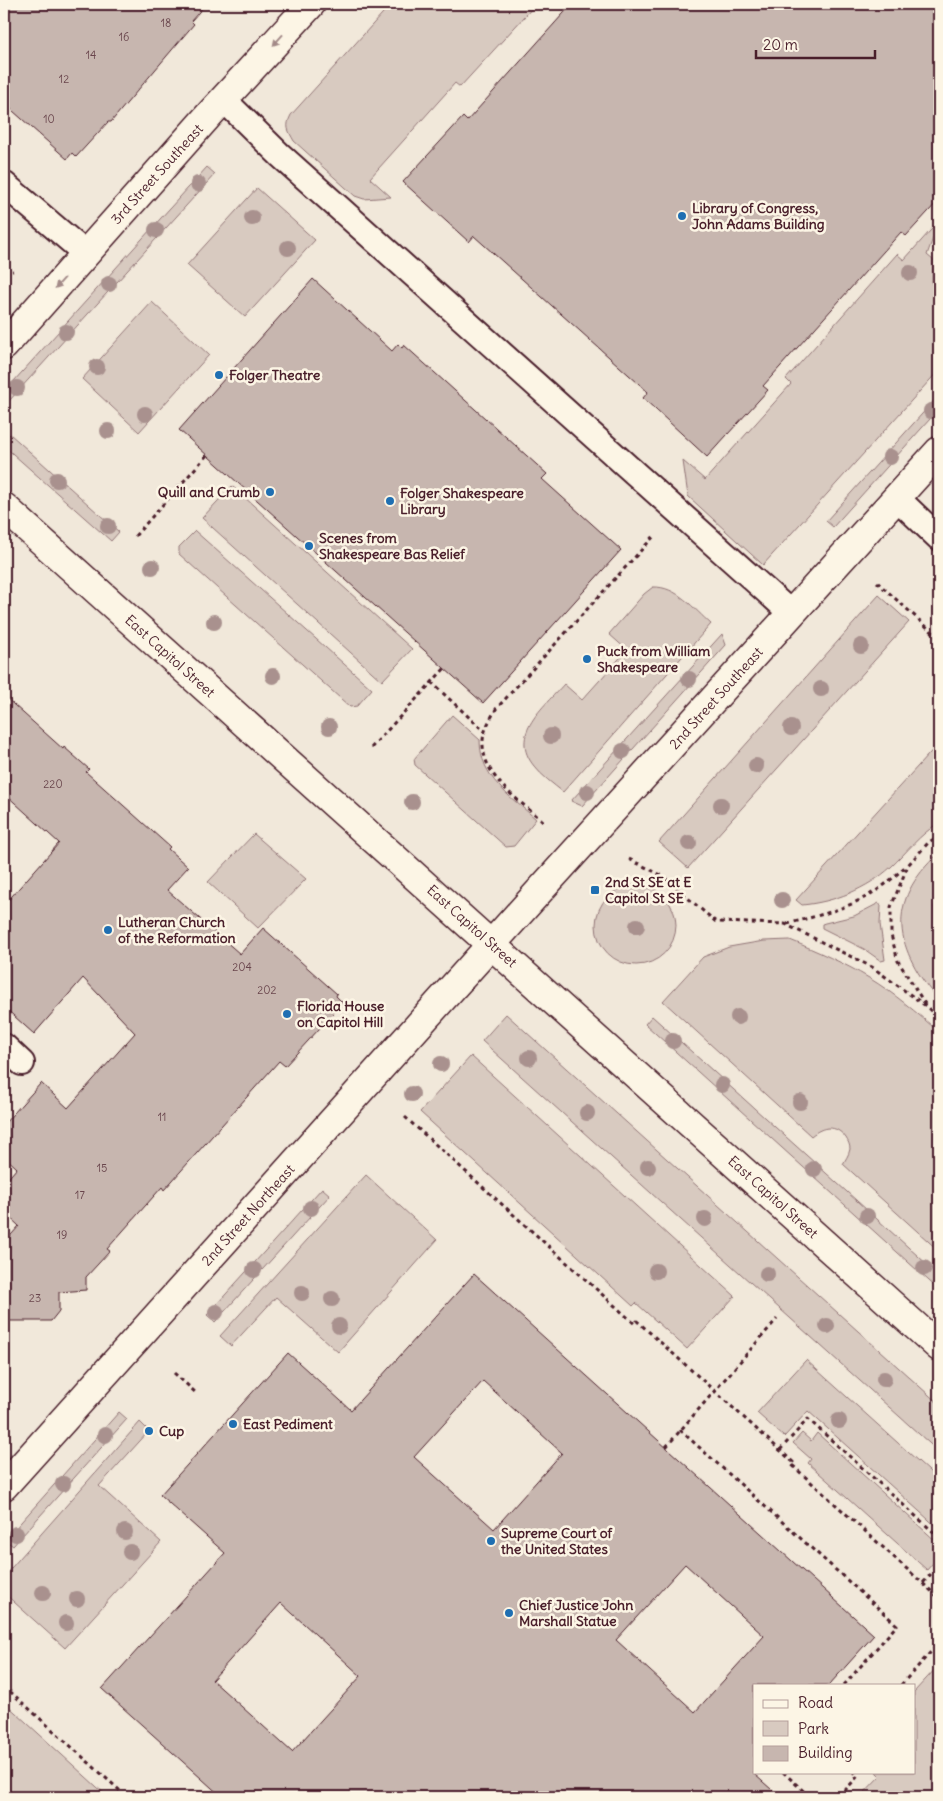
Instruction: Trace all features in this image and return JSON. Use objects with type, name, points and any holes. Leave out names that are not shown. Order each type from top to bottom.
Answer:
[{"type":"street","name":"3rd Street Southeast","points":[[4,346],[310,4]]},
{"type":"street","name":"2nd Street Southeast","points":[[492,944],[939,451]]},
{"type":"street","name":"East Capitol Street","points":[[4,507],[939,1347]]},
{"type":"street","name":"2nd Street Northeast","points":[[4,1486],[492,944]]},
{"type":"lane","points":[[224,99],[280,155],[792,614]]},
{"type":"lane","points":[[4,184],[86,254]]},
{"type":"lane","points":[[897,498],[939,538]]},
{"type":"lane","points":[[4,1046],[22,1063]]},
{"type":"path","points":[[939,268],[939,278]]},
{"type":"path","points":[[4,272],[13,271]]},
{"type":"path","points":[[135,536],[207,455]]},
{"type":"path","points":[[543,822],[498,781],[489,768],[483,740],[487,725],[496,708],[660,529]]},
{"type":"path","points":[[877,582],[939,638]]},
{"type":"path","points":[[371,748],[444,668]]},
{"type":"path","points":[[431,682],[485,732]]},
{"type":"path","points":[[629,859],[662,875],[716,922],[785,924],[829,912],[856,902],[875,892],[908,865],[929,842],[939,836]]},
{"type":"path","points":[[908,865],[891,907],[891,935],[898,961],[926,1006]]},
{"type":"path","points":[[785,924],[872,967],[926,1006],[939,1019]]},
{"type":"path","points":[[406,1117],[635,1324],[637,1321],[715,1391],[793,1462],[791,1464],[939,1598]]},
{"type":"path","points":[[666,1447],[777,1319]]},
{"type":"path","points":[[174,1373],[195,1392]]},
{"type":"path","points":[[780,1450],[808,1419],[939,1537]]},
{"type":"path","points":[[680,1430],[897,1625],[845,1684]]},
{"type":"path","points":[[923,1583],[939,1565]]},
{"type":"path","points":[[902,1684],[939,1643]]},
{"type":"path","points":[[4,1686],[127,1797]]},
{"type":"path","points":[[785,1774],[810,1797]]},
{"type":"path","points":[[839,1797],[858,1776],[856,1774]]},
{"type":"green space","points":[[391,4],[536,4],[460,87],[455,83],[370,178],[391,197],[364,199],[355,196],[294,141],[289,131],[288,123],[291,115]]},
{"type":"green space","points":[[207,167],[215,174],[9,401],[4,396],[4,392]]},
{"type":"green space","points":[[257,188],[315,240],[245,317],[187,265]]},
{"type":"green space","points":[[939,221],[927,255],[933,260],[932,283],[939,311],[939,316],[934,321],[939,331],[939,370],[763,565],[688,496],[683,461],[705,480],[791,384],[786,379],[897,254],[904,260]]},
{"type":"green space","points":[[152,302],[209,355],[139,432],[82,379]]},
{"type":"green space","points":[[939,395],[939,409],[833,527],[826,521]]},
{"type":"green space","points":[[10,434],[119,532],[111,541],[4,446],[4,440]]},
{"type":"green space","points":[[232,486],[412,649],[382,681],[202,518]]},
{"type":"green space","points":[[195,531],[372,689],[357,706],[350,707],[179,554],[179,547]]},
{"type":"green space","points":[[653,587],[670,590],[677,594],[692,605],[711,624],[563,792],[544,777],[534,766],[527,754],[525,743],[527,732],[539,712],[564,684],[582,700],[627,650],[609,634],[644,594]]},
{"type":"green space","points":[[879,595],[909,622],[688,868],[659,842]]},
{"type":"green space","points":[[722,634],[726,645],[582,806],[571,801]]},
{"type":"green space","points":[[452,715],[480,740],[481,753],[485,765],[498,785],[536,819],[514,846],[506,847],[415,765],[414,759]]},
{"type":"green space","points":[[939,743],[939,823],[932,827],[882,875],[861,888],[826,901],[802,905],[796,900]]},
{"type":"green space","points":[[254,834],[306,879],[258,928],[208,882]]},
{"type":"green space","points":[[939,853],[939,900],[934,906],[937,938],[939,940],[939,1001],[924,982],[913,963],[905,945],[902,926],[903,908],[910,890],[921,872]]},
{"type":"green space","points":[[636,885],[651,888],[664,897],[673,910],[676,925],[673,940],[664,953],[651,962],[636,965],[621,962],[608,953],[599,940],[596,925],[599,910],[608,897],[621,888]]},
{"type":"green space","points":[[879,903],[881,906],[880,924],[885,960],[881,961],[864,949],[822,928],[822,924],[854,916]]},
{"type":"green space","points":[[790,940],[830,957],[869,978],[939,1032],[939,1251],[843,1164],[850,1146],[842,1133],[829,1128],[820,1130],[811,1136],[663,1001],[703,957],[729,947],[764,941]]},
{"type":"green space","points":[[506,1014],[939,1404],[939,1452],[482,1041]]},
{"type":"green space","points":[[652,1016],[939,1275],[939,1290],[645,1024]]},
{"type":"green space","points":[[471,1056],[735,1296],[687,1349],[636,1303],[633,1306],[420,1112]]},
{"type":"green space","points":[[366,1175],[437,1240],[338,1352],[276,1297],[231,1346],[220,1336]]},
{"type":"green space","points":[[322,1188],[330,1195],[215,1322],[207,1315]]},
{"type":"green space","points":[[806,1360],[939,1480],[939,1529],[808,1411],[784,1437],[757,1413]]},
{"type":"green space","points":[[119,1412],[127,1419],[13,1546],[5,1540]]},
{"type":"green space","points":[[140,1422],[149,1431],[99,1486],[161,1542],[65,1648],[4,1593],[4,1576]]},
{"type":"green space","points":[[802,1433],[811,1441],[817,1433],[938,1543],[933,1549],[939,1556],[927,1570],[808,1463],[811,1459],[793,1443]]},
{"type":"green space","points":[[939,1665],[939,1797],[860,1797],[880,1776],[878,1774],[916,1774],[916,1690]]},
{"type":"green space","points":[[4,1702],[108,1797],[4,1797]]},
{"type":"building","points":[[4,4],[206,4],[191,21],[194,24],[111,122],[108,122],[76,157],[72,153],[67,159],[4,103]]},
{"type":"building","name":"Library of Congress, John Adams Building","points":[[572,4],[939,4],[939,200],[906,236],[901,232],[763,386],[768,390],[707,457],[643,398],[648,392],[474,236],[469,242],[403,182],[463,117],[467,121]]},
{"type":"building","name":"Folger Shakespeare Library","points":[[313,279],[392,351],[398,344],[402,348],[404,345],[547,474],[542,479],[621,550],[483,703],[179,430]]},
{"type":"building","points":[[4,696],[63,749],[64,747],[89,769],[86,772],[170,847],[168,849],[188,867],[167,890],[240,954],[263,928],[337,994],[336,996],[343,1003],[285,1066],[279,1061],[164,1190],[162,1187],[107,1249],[110,1251],[86,1277],[86,1290],[59,1292],[59,1311],[51,1321],[4,1321],[4,1243],[19,1226],[4,1212],[4,1183],[17,1168],[4,1156],[4,1124],[41,1083],[68,1108],[135,1033],[83,978],[34,1034],[4,1007],[4,905],[59,843],[4,793]]},
{"type":"building","name":"Supreme Court of the United States","points":[[474,1274],[874,1635],[830,1684],[753,1684],[753,1774],[780,1797],[222,1797],[102,1689],[225,1553],[160,1495],[288,1353],[351,1410]],"holes":[[[483,1381],[562,1453],[494,1529],[414,1457]],[[685,1564],[764,1636],[695,1712],[616,1640]],[[281,1603],[361,1676],[292,1752],[212,1680]]]},
{"type":"place","name":"Library of Congress, John Adams Building","points":[[682,216]]},
{"type":"place","name":"Folger Theatre","points":[[219,375]]},
{"type":"place","name":"Quill and Crumb","points":[[270,492]]},
{"type":"place","name":"Folger Shakespeare Library","points":[[390,501]]},
{"type":"place","name":"Scenes from Shakespeare Bas Relief","points":[[309,546]]},
{"type":"place","name":"Puck from William Shakespeare","points":[[587,659]]},
{"type":"place","name":"2nd St SE at E Capitol St SE","points":[[595,890]]},
{"type":"place","name":"Lutheran Church of the Reformation","points":[[108,930]]},
{"type":"place","name":"Florida House on Capitol Hill","points":[[287,1014]]},
{"type":"place","name":"East Pediment","points":[[233,1424]]},
{"type":"place","name":"Cup","points":[[149,1431]]},
{"type":"place","name":"Supreme Court of the United States","points":[[491,1541]]},
{"type":"place","name":"Chief Justice John Marshall Statue","points":[[509,1613]]}]
